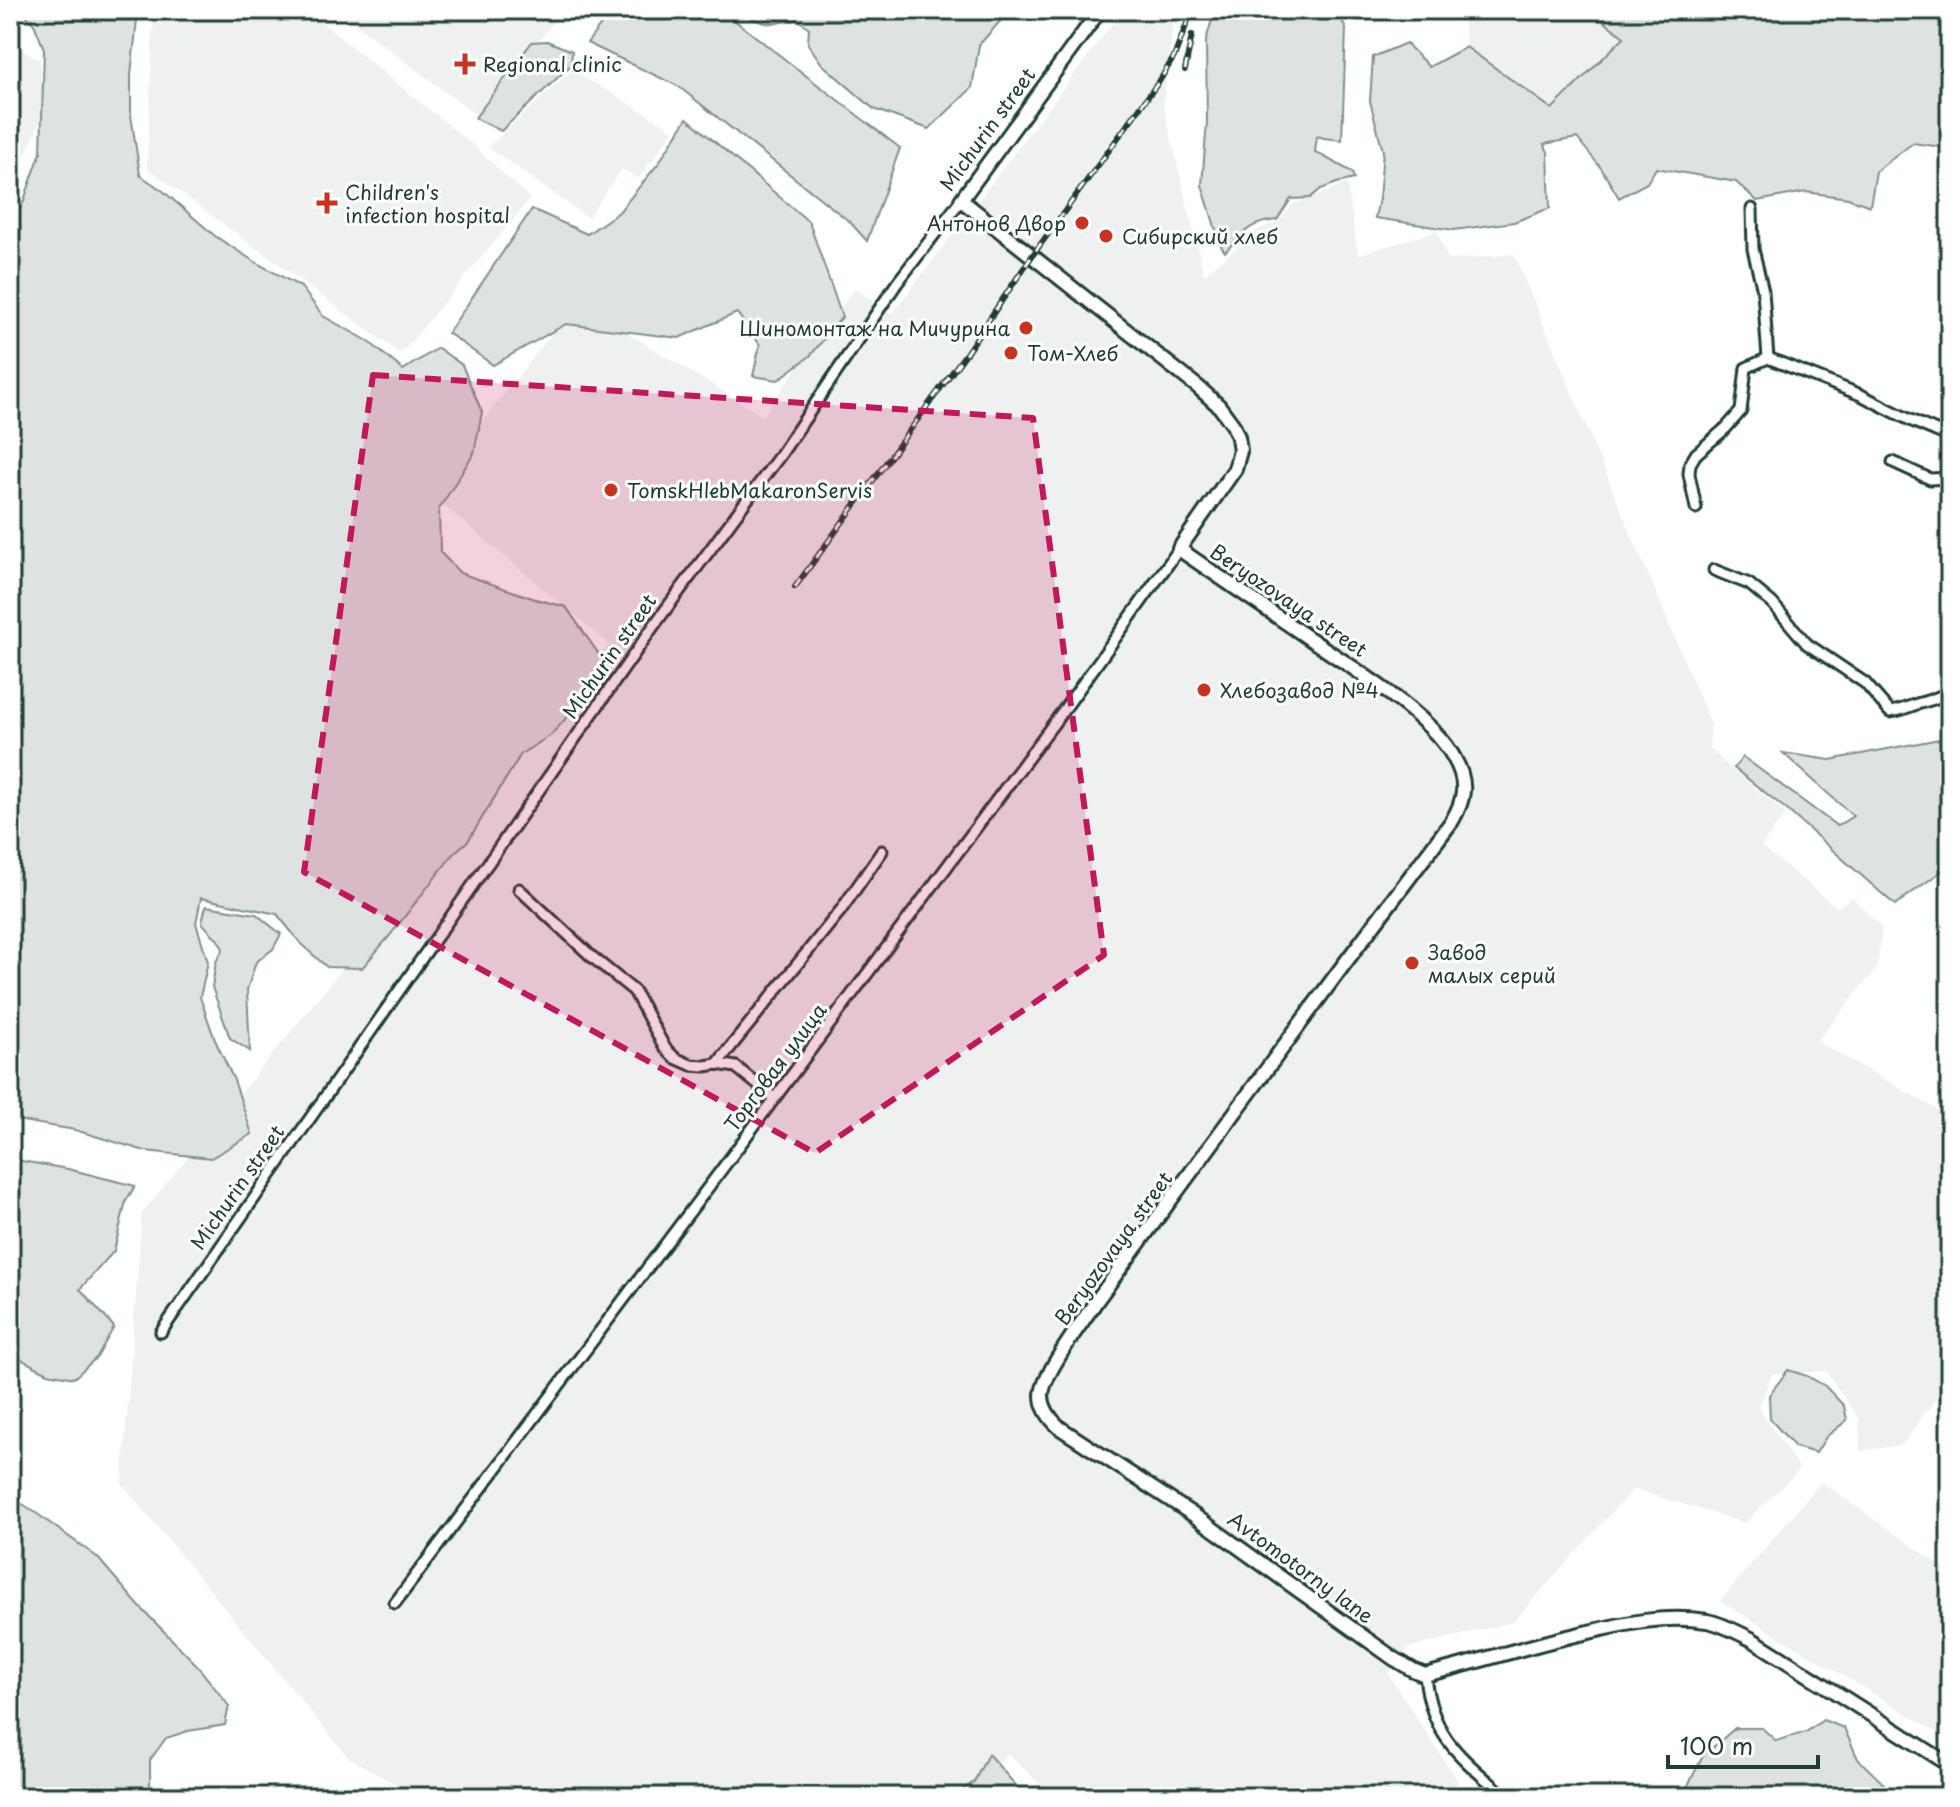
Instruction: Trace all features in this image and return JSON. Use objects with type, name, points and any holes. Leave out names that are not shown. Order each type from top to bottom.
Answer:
[{"type":"street","name":"Michurin street","points":[[161,1332],[655,624],[781,454],[897,283],[1100,10]]},
{"type":"street","name":"Beryozovaya street","points":[[961,200],[1219,406],[1238,437],[1240,451],[1235,469],[1179,549],[1425,722],[1456,761],[1464,795],[1452,821],[1097,1300],[1049,1375],[1042,1395]]},
{"type":"street","points":[[1752,209],[1753,249],[1763,291],[1768,358]]},
{"type":"street","points":[[1696,508],[1690,464],[1696,454],[1741,411],[1746,368],[1768,358],[1861,395],[1950,437]]},
{"type":"street","points":[[1893,462],[1930,479],[1950,478]]},
{"type":"street","name":"Торговая улица","points":[[395,1603],[1071,700],[1179,549]]},
{"type":"street","points":[[1714,570],[1749,584],[1772,603],[1807,644],[1865,683],[1890,712],[1932,701],[1950,691]]},
{"type":"street","points":[[717,1064],[841,910],[882,851]]},
{"type":"street","points":[[519,889],[634,991],[665,1048],[675,1058],[691,1065],[736,1067],[774,1098]]},
{"type":"street","name":"Avtomotorny lane","points":[[1042,1395],[1049,1418],[1060,1428],[1195,1516],[1404,1665],[1425,1675]]},
{"type":"street","points":[[1506,1797],[1458,1755],[1445,1737],[1431,1710],[1425,1675],[1534,1645],[1640,1620],[1663,1618],[1711,1622],[1753,1640],[1950,1765]]},
{"type":"highlighted area","points":[[373,375],[1033,418],[1104,955],[815,1153],[304,872]]},
{"type":"shaded area","points":[[21,10],[138,10],[131,75],[131,115],[140,175],[215,236],[301,287],[323,316],[368,341],[403,370],[438,348],[462,365],[482,412],[474,453],[439,509],[440,552],[460,573],[566,607],[605,663],[581,702],[551,735],[521,754],[468,841],[455,852],[362,968],[327,967],[302,945],[277,914],[201,898],[196,923],[208,962],[200,997],[252,1134],[211,1158],[145,1151],[75,1130],[10,1119],[10,226],[23,203],[41,152],[44,49],[34,24]]},
{"type":"shaded area","points":[[154,10],[306,10],[472,144],[530,199],[401,354],[147,168]]},
{"type":"shaded area","name":"Regional clinic","points":[[337,10],[563,10],[480,118]]},
{"type":"shaded area","points":[[612,10],[721,10],[900,148],[867,241],[850,222],[678,86],[587,43]]},
{"type":"shaded area","points":[[738,10],[1010,10],[979,45],[972,88],[929,129],[874,109],[822,64],[808,44],[809,28],[797,19],[766,23]]},
{"type":"shaded area","points":[[1123,10],[1174,10],[1163,104],[1204,275],[1259,229],[1279,222],[1293,204],[1347,183],[1358,255],[1437,231],[1448,260],[1514,254],[1711,725],[1709,747],[1786,814],[1761,846],[1837,908],[1852,897],[1882,928],[1877,968],[1817,1041],[1950,1117],[1950,1379],[1902,1445],[1860,1451],[1859,1419],[1826,1371],[1772,1374],[1758,1408],[1800,1469],[1745,1523],[1633,1489],[1513,1622],[1408,1648],[1388,1674],[1459,1783],[1441,1797],[1054,1797],[1007,1753],[975,1797],[417,1797],[348,1757],[122,1484],[142,1213],[609,644],[427,491],[577,302],[763,416],[855,288],[892,314]]},
{"type":"shaded area","points":[[1215,10],[1337,10],[1346,29],[1342,140],[1317,136],[1315,152],[1352,172],[1354,179],[1321,189],[1310,198],[1291,199],[1277,220],[1253,226],[1225,252],[1202,185],[1207,122],[1206,40]]},
{"type":"shaded area","points":[[1463,10],[1589,10],[1624,37],[1552,109],[1466,47]]},
{"type":"shaded area","points":[[1589,10],[1950,10],[1950,148],[1913,143],[1876,171],[1870,206],[1848,198],[1806,192],[1757,201],[1736,182],[1656,168],[1647,183],[1619,198],[1601,168],[1577,138],[1544,144],[1548,152],[1550,208],[1514,222],[1454,230],[1375,218],[1383,151],[1370,101],[1373,57],[1406,43],[1429,67],[1466,47],[1552,109],[1624,37]]},
{"type":"shaded area","points":[[547,41],[572,51],[571,65],[501,131],[475,118],[532,42]]},
{"type":"shaded area","points":[[10,43],[40,60],[44,114],[10,185]]},
{"type":"shaded area","points":[[572,70],[674,130],[638,179],[622,169],[588,218],[488,147]]},
{"type":"shaded area","points":[[687,118],[809,222],[842,317],[810,356],[778,380],[753,376],[760,345],[737,313],[679,338],[566,324],[493,365],[448,333],[532,209],[587,234],[619,212],[658,164]]},
{"type":"shaded area","points":[[1950,737],[1950,865],[1895,905],[1734,768],[1743,757],[1837,826],[1853,816],[1783,753],[1830,760]]},
{"type":"shaded area","points":[[206,906],[256,914],[281,934],[273,949],[256,962],[247,990],[250,1051],[230,1038],[212,987],[216,962],[223,949],[202,922]]},
{"type":"shaded area","points":[[10,1159],[68,1169],[135,1186],[126,1201],[114,1251],[80,1289],[114,1327],[97,1357],[74,1378],[48,1373],[10,1354]]},
{"type":"shaded area","points":[[1788,1370],[1825,1386],[1844,1406],[1847,1420],[1826,1437],[1816,1453],[1795,1447],[1770,1419],[1769,1395]]},
{"type":"shaded area","points":[[1821,1482],[1950,1572],[1950,1740],[1720,1601]]},
{"type":"shaded area","points":[[10,1497],[97,1557],[195,1663],[229,1706],[225,1725],[166,1738],[150,1760],[150,1795],[10,1797]]},
{"type":"shaded area","points":[[1823,1720],[1844,1728],[1858,1759],[1894,1794],[1893,1797],[1682,1797],[1703,1756],[1735,1728],[1762,1728],[1776,1741],[1806,1732]]},
{"type":"shaded area","points":[[988,1754],[1030,1797],[951,1797],[974,1782]]},
{"type":"railway","points":[[795,587],[1160,80],[1174,57],[1192,10]]},
{"type":"railway","points":[[1185,70],[1192,35]]},
{"type":"place","name":"Regional clinic","points":[[465,64]]},
{"type":"place","name":"Children's infection hospital","points":[[327,203]]},
{"type":"place","name":"Антонов Двор","points":[[1082,223]]},
{"type":"place","name":"Сибирский хлеб","points":[[1106,236]]},
{"type":"place","name":"Шиномонтаж на Мичурина","points":[[1026,328]]},
{"type":"place","name":"Том-Хлеб","points":[[1011,353]]},
{"type":"place","name":"TomskHlebMakaronServis","points":[[611,490]]},
{"type":"place","name":"Хлебозавод №4","points":[[1204,690]]},
{"type":"place","name":"Завод малых серий","points":[[1412,963]]}]
